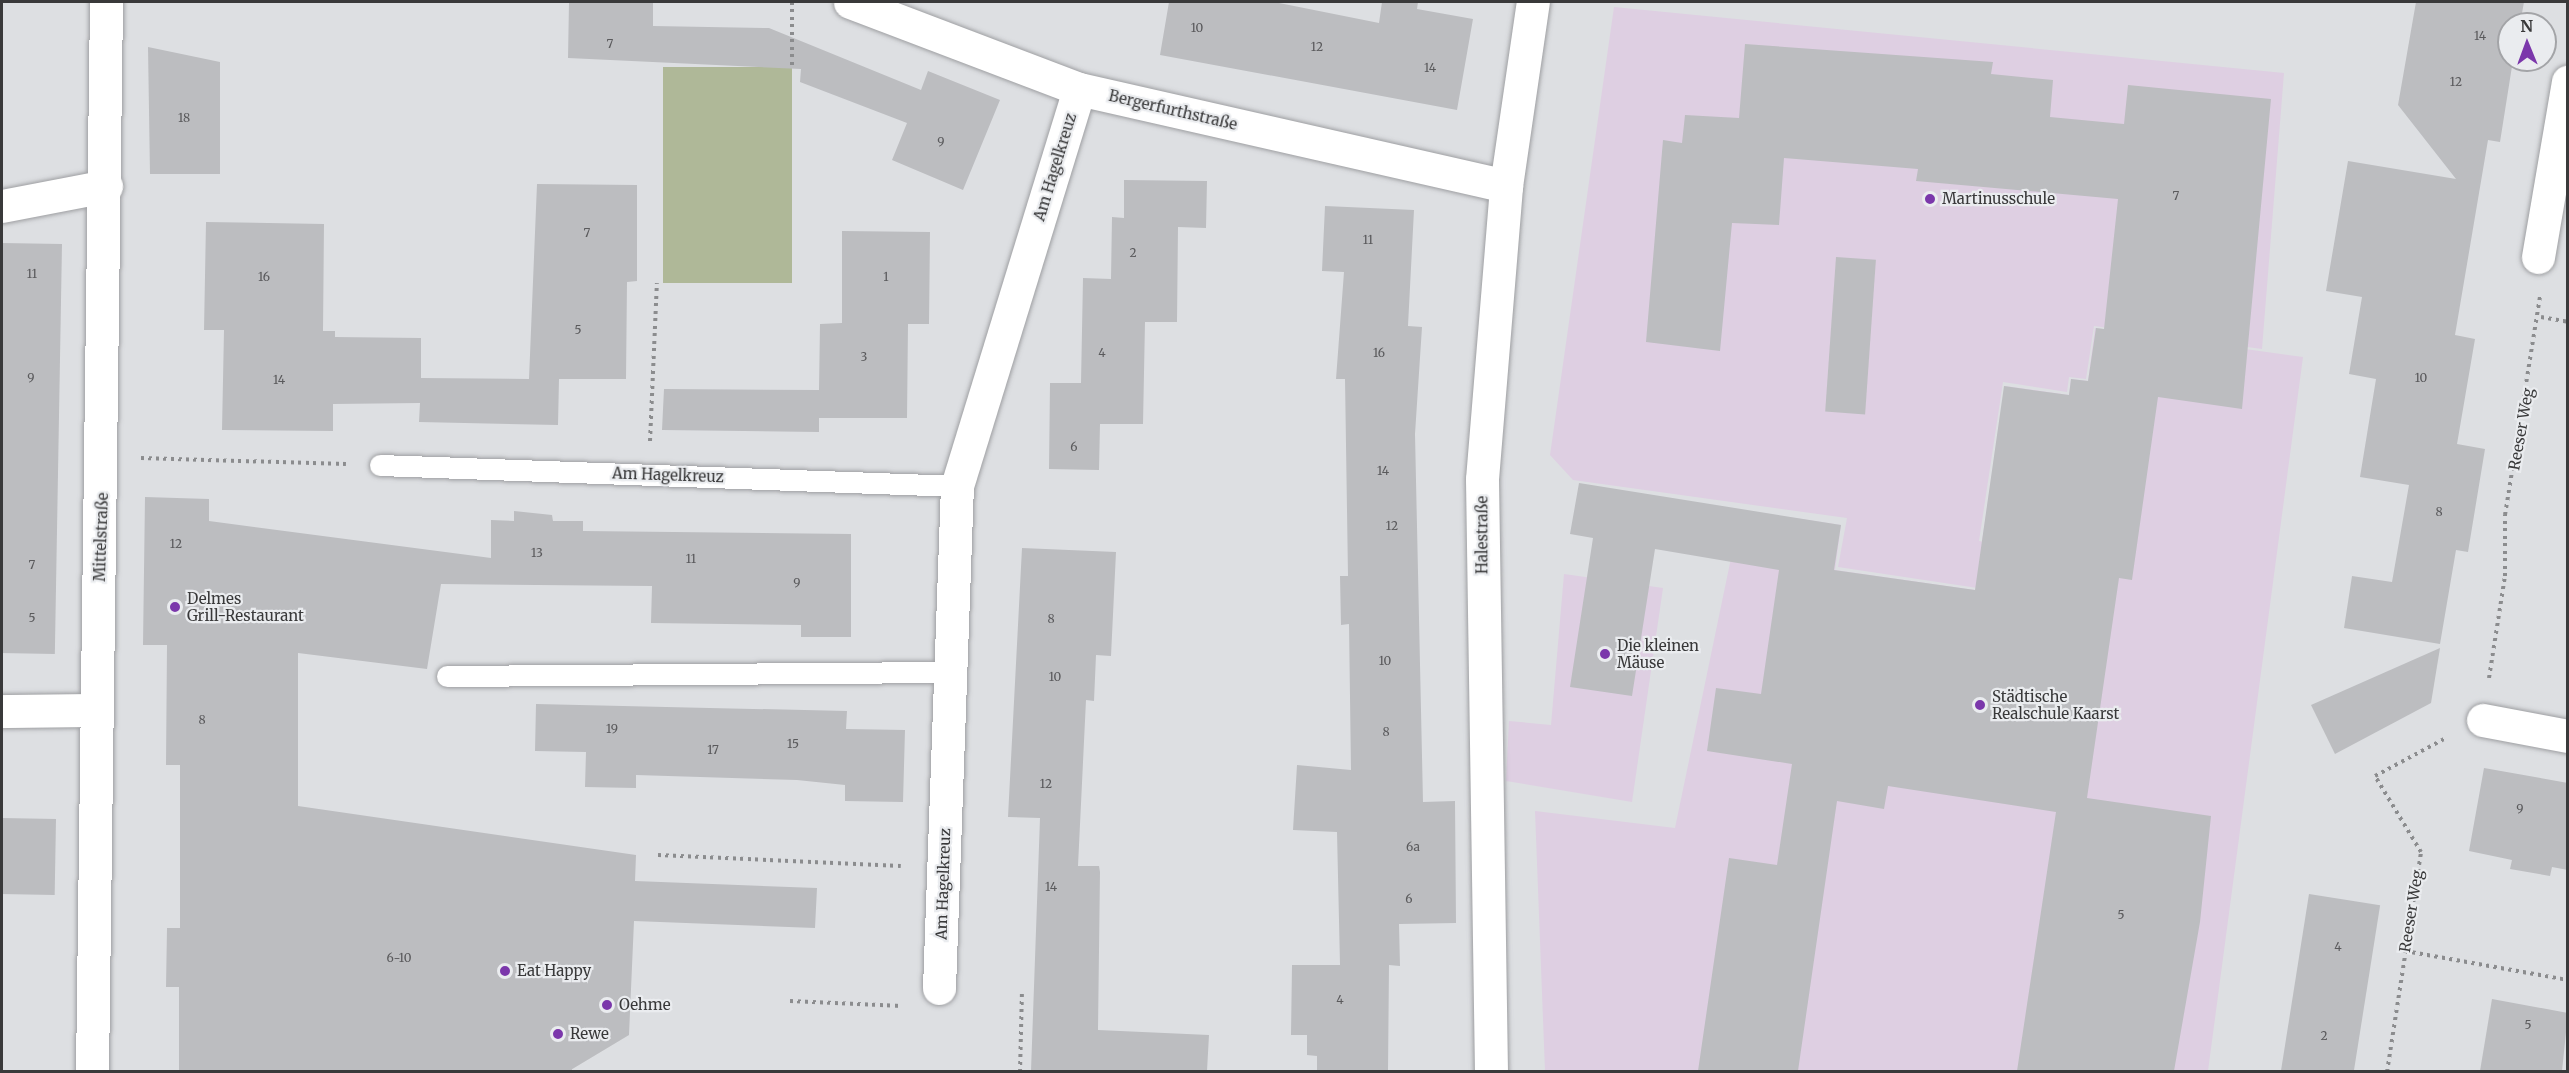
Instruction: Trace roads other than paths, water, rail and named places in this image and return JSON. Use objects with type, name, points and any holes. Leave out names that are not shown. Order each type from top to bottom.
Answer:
[{"type":"street","name":"Mittelstraße","points":[[92,1071],[96,710],[104,457],[106,2]]},
{"type":"street","name":"Bergerfurthstraße","points":[[850,2],[1079,89],[1506,186]]},
{"type":"street","name":"Halestraße","points":[[1491,1071],[1482,479],[1506,186],[1533,2]]},
{"type":"street","points":[[2538,257],[2568,82]]},
{"type":"street","name":"Am Hagelkreuz","points":[[939,988],[957,486],[1079,89]]},
{"type":"street","points":[[2,206],[106,186]]},
{"type":"street","points":[[2,711],[96,710]]},
{"type":"street","points":[[2483,720],[2568,736]]},
{"type":"lane","name":"Am Hagelkreuz","points":[[380,465],[957,486]]},
{"type":"lane","points":[[447,676],[950,672]]},
{"type":"place","name":"Martinusschule","points":[[1930,199]]},
{"type":"place","name":"Delmes Grill-Restaurant","points":[[175,607]]},
{"type":"place","name":"Die kleinen Mäuse","points":[[1605,654]]},
{"type":"place","name":"Städtische Realschule Kaarst","points":[[1980,705]]},
{"type":"place","name":"Eat Happy","points":[[505,971]]},
{"type":"place","name":"Oehme","points":[[607,1005]]},
{"type":"place","name":"Rewe","points":[[558,1034]]}]
